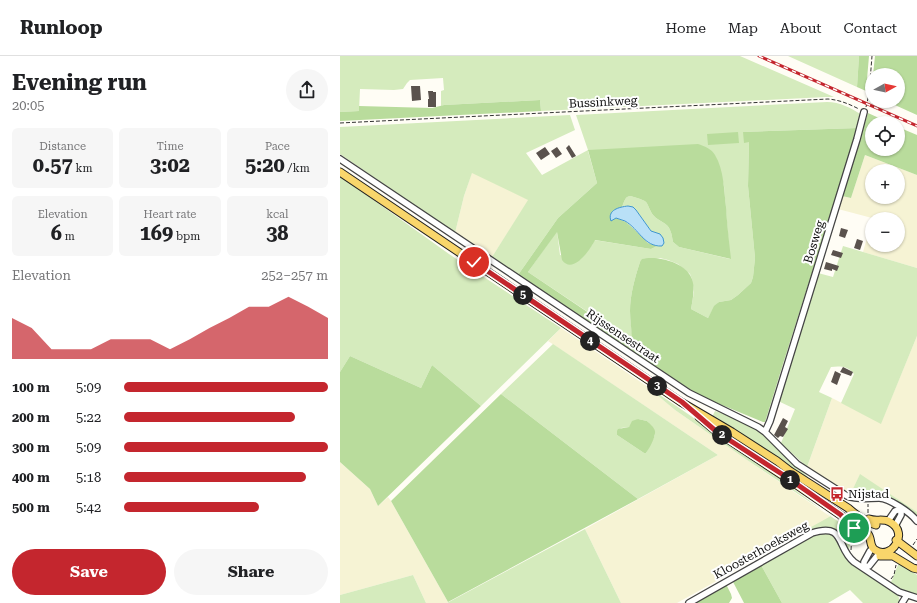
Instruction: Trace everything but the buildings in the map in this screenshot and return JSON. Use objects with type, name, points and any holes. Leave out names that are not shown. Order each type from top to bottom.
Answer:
[{"type":"main road","name":"Rijssensestraat","points":[[340,172],[682,402],[777,461],[848,508],[863,520],[876,525]]},
{"type":"main road","name":"Rijssensestraat","points":[[682,402],[717,432],[788,478],[841,515],[867,536]]},
{"type":"main road","name":"Rijssensestraat","points":[[848,508],[855,510],[870,519],[881,520],[886,523]]},
{"type":"main road","points":[[886,523],[892,528],[895,540],[917,556]]},
{"type":"main road","points":[[889,553],[898,541],[898,531],[895,526],[886,523],[876,525],[871,529],[867,536],[867,543],[870,551],[879,554],[889,553],[894,552],[917,568]]},
{"type":"main road","points":[[867,536],[870,537],[874,549],[879,554]]},
{"type":"main road","points":[[898,541],[917,553]]},
{"type":"street","name":"Bosweg","points":[[765,432],[777,398],[855,146],[864,112]]},
{"type":"street","name":"Rijssensestraat","points":[[340,159],[689,393],[765,432],[797,464],[847,496],[868,499],[881,498],[888,500],[917,521]]},
{"type":"street","points":[[886,523],[895,511],[901,508],[901,515],[895,526]]},
{"type":"street","name":"Kloosterhoeksweg","points":[[689,603],[812,533],[820,530],[834,532],[838,536],[850,558],[887,585],[899,592],[917,598]]},
{"type":"street","points":[[870,551],[864,562],[864,568],[869,566],[879,554]]},
{"type":"street","points":[[902,603],[907,595]]},
{"type":"path","points":[[864,112],[869,94],[872,56]]},
{"type":"path","name":"Bussinkweg","points":[[340,123],[828,99],[847,103],[864,112]]},
{"type":"shaded area","points":[[865,155],[888,164],[865,164],[865,204],[905,204],[905,170],[917,175],[917,268],[863,252],[865,245],[865,252],[905,252],[905,212],[865,212],[865,216],[838,209],[842,196],[851,198]]},
{"type":"shaded area","points":[[472,172],[529,200],[492,257],[455,233],[464,196]]},
{"type":"shaded area","points":[[561,328],[645,385],[675,410],[831,517],[677,603],[621,603],[585,529],[718,455],[548,341]]},
{"type":"shaded area","points":[[917,336],[917,512],[860,475],[850,495],[807,467],[832,398],[881,423]]},
{"type":"shaded area","points":[[340,462],[370,489],[378,506],[388,497],[448,602],[447,603],[426,603],[413,575],[340,595]]},
{"type":"green space","points":[[340,56],[740,56],[834,97],[541,111],[540,100],[441,106],[441,91],[444,90],[443,78],[410,80],[403,89],[360,89],[359,111],[340,112]]},
{"type":"green space","points":[[788,56],[859,56],[857,87]]},
{"type":"green space","points":[[859,56],[869,56],[868,68],[865,68],[865,91],[857,87]]},
{"type":"green space","points":[[875,56],[917,56],[917,115],[902,108],[905,108],[905,68],[874,68]]},
{"type":"green space","points":[[540,100],[541,111],[340,121],[340,112],[359,111],[359,106],[432,108],[444,105]]},
{"type":"green space","points":[[827,102],[845,106],[862,115],[858,128],[743,132],[749,142],[748,186],[755,258],[751,283],[731,300],[719,302],[708,318],[691,309],[694,292],[692,279],[690,274],[678,264],[660,258],[640,262],[633,286],[630,305],[633,342],[528,272],[557,231],[560,255],[580,260],[592,245],[594,240],[651,249],[657,246],[662,246],[636,210],[628,206],[622,207],[628,196],[646,202],[651,213],[669,228],[673,242],[679,247],[730,259],[724,186],[715,156],[588,151],[597,183],[558,218],[518,275],[492,257],[528,200],[472,173],[464,196],[455,233],[340,154],[340,127],[570,115],[575,130],[526,153],[542,175],[588,150],[576,115]]},
{"type":"green space","points":[[868,113],[875,116],[867,116]]},
{"type":"green space","points":[[865,123],[865,155],[851,198],[842,196]]},
{"type":"green space","points":[[858,128],[765,422],[697,394],[518,275],[558,218],[597,183],[588,150],[698,144],[712,151],[720,167],[724,187],[731,259],[679,247],[673,242],[669,228],[651,213],[646,202],[628,196],[622,207],[613,211],[612,220],[616,218],[626,222],[648,243],[657,246],[651,249],[595,240],[585,255],[576,263],[571,265],[566,264],[562,260],[557,232],[528,272],[632,342],[630,305],[633,286],[640,262],[642,259],[648,258],[669,261],[682,266],[687,270],[693,283],[691,309],[708,318],[714,306],[719,302],[731,300],[738,295],[751,283],[753,277],[755,258],[748,186],[749,142],[744,143],[743,132]]},
{"type":"green space","points":[[905,130],[917,135],[917,175],[905,170],[905,164],[888,164],[868,156],[905,156]]},
{"type":"green space","points":[[738,132],[739,143],[708,145],[707,134]]},
{"type":"green space","points":[[340,176],[449,254],[561,328],[481,406],[432,365],[421,388],[350,356],[340,372]]},
{"type":"green space","points":[[843,246],[917,268],[917,336],[881,424],[841,403],[854,374],[852,371],[844,367],[831,367],[819,392],[832,398],[807,467],[781,443],[795,409],[778,401],[818,273],[833,277]]},
{"type":"green space","points":[[553,344],[718,455],[638,499],[501,394]],"holes":[[[638,419],[647,421],[654,430],[655,435],[646,453],[617,435],[621,428],[629,427]]]},
{"type":"green space","points":[[350,356],[421,388],[432,365],[481,406],[378,506],[370,489],[340,462],[340,372]]},
{"type":"green space","points":[[645,385],[727,441],[824,512],[675,410]]},
{"type":"green space","points":[[501,394],[638,499],[448,602],[391,501]]},
{"type":"green space","points":[[715,411],[733,417],[758,429],[807,476],[810,481],[712,417]]},
{"type":"green space","points":[[638,419],[647,421],[655,431],[653,440],[646,453],[617,435],[618,429],[629,427],[632,421]]},
{"type":"green space","points":[[860,474],[917,512],[917,517],[889,497],[850,495]]},
{"type":"green space","points":[[831,516],[851,530],[850,545],[847,552],[838,535],[820,529],[804,531]]},
{"type":"green space","points":[[585,529],[621,603],[447,603]]},
{"type":"green space","points":[[829,533],[841,544],[844,555],[850,562],[898,595],[900,601],[899,603],[863,603],[850,590],[828,603],[782,603],[761,565],[813,534]]},
{"type":"green space","points":[[899,563],[917,575],[917,597],[890,584]]},
{"type":"green space","points":[[761,565],[782,603],[744,603],[732,580]]},
{"type":"green space","points":[[413,575],[426,603],[340,603],[340,595]]},
{"type":"green space","points":[[726,584],[732,598],[729,603],[693,603]]},
{"type":"water","points":[[628,206],[633,207],[636,210],[651,231],[660,234],[664,243],[662,246],[656,246],[646,241],[630,224],[625,221],[616,218],[611,221],[610,217],[612,212],[618,208]]},
{"type":"railway","points":[[759,56],[917,126]]},
{"type":"place","name":"Nijstad","points":[[837,494]]},
{"type":"route","points":[[474,262],[682,402],[717,432],[788,478],[841,515],[847,523],[854,528]]}]
